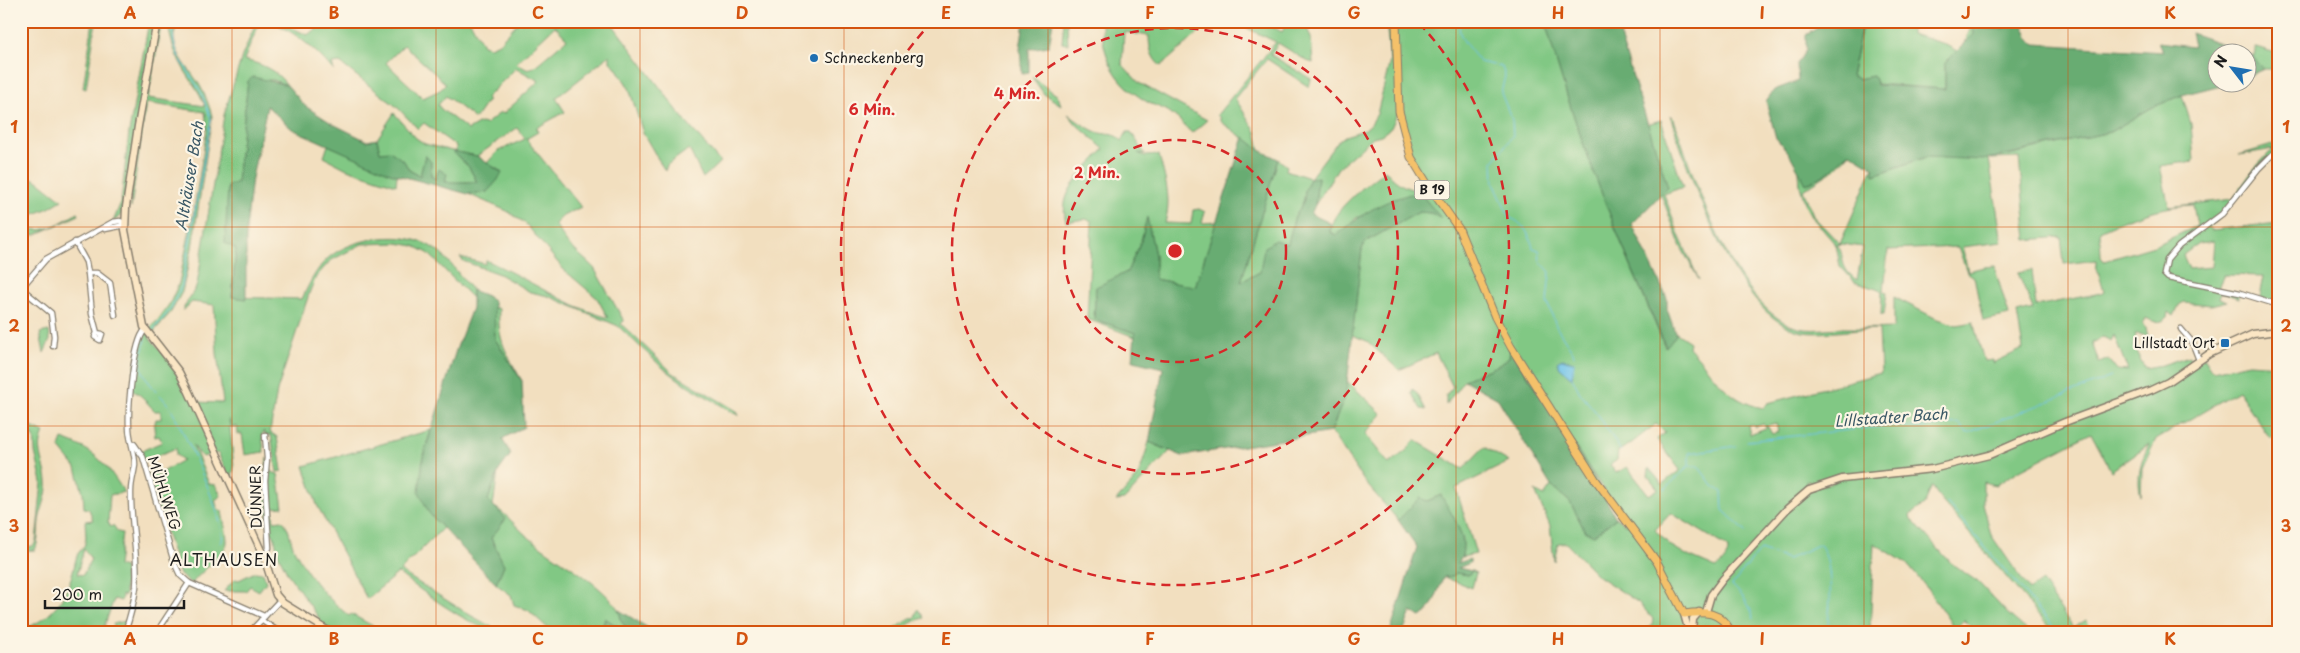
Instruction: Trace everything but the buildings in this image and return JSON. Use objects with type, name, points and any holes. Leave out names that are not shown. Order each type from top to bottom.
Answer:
[{"type":"main road","name":"B 19","points":[[1396,21],[1399,111],[1412,157],[1428,185],[1459,229],[1495,317],[1511,347],[1595,478],[1657,562],[1684,614]]},
{"type":"main road","points":[[1684,614],[1703,612],[1722,619],[1731,632]]},
{"type":"street","points":[[157,21],[138,126],[125,223],[127,246],[145,330],[184,380],[224,465],[264,557],[280,600],[330,632]]},
{"type":"street","points":[[2279,148],[2258,169],[2222,214],[2178,246],[2167,260],[2164,274],[2168,278],[2240,293],[2279,305]]},
{"type":"street","points":[[53,346],[54,336],[51,313],[21,288],[46,259],[75,242],[101,230],[125,223]]},
{"type":"street","points":[[75,242],[86,262],[92,314],[97,333]]},
{"type":"street","points":[[88,273],[97,273],[110,282],[114,315]]},
{"type":"street","points":[[2181,329],[2192,342],[2199,360]]},
{"type":"street","points":[[125,632],[132,610],[136,586],[131,491],[134,465],[133,442],[129,427],[133,367],[140,337],[145,330]]},
{"type":"street","points":[[1691,632],[1694,619],[1703,612],[1711,596],[1723,580],[1787,509],[1810,490],[1842,479],[1932,469],[1989,455],[2080,416],[2151,390],[2177,376],[2199,360],[2253,334],[2279,331]]},
{"type":"street","name":"DÜNNER","points":[[264,557],[269,548],[265,481],[267,458],[265,435]]},
{"type":"street","name":"MÜHLWEG","points":[[133,442],[143,457],[175,566],[189,582],[264,616]]},
{"type":"street","points":[[157,632],[189,582]]},
{"type":"street","points":[[250,632],[280,600]]},
{"type":"street","points":[[1684,614],[1691,632]]},
{"type":"street","points":[[261,620],[278,632]]},
{"type":"green space","points":[[93,21],[96,21],[86,89],[83,88]]},
{"type":"green space","points":[[149,21],[162,21],[148,98],[205,106],[200,94],[183,68],[172,42],[167,21],[179,21],[174,34],[177,51],[201,88],[212,116],[192,248],[182,292],[171,312],[149,337],[180,372],[194,402],[223,403],[214,305],[192,302],[183,311],[185,304],[197,285],[224,115],[242,56],[257,21],[260,21],[244,60],[268,68],[287,85],[273,80],[248,81],[237,182],[228,187],[226,243],[236,248],[232,297],[302,299],[318,269],[336,252],[364,241],[395,237],[424,243],[436,250],[451,264],[472,290],[472,298],[428,253],[414,246],[397,243],[362,244],[330,261],[316,277],[310,291],[277,391],[270,432],[277,437],[282,471],[277,472],[271,435],[265,435],[265,431],[262,434],[264,452],[245,455],[242,434],[238,434],[237,426],[231,427],[229,419],[234,467],[231,482],[218,453],[202,457],[193,445],[209,484],[216,485],[221,496],[215,500],[218,509],[222,511],[227,541],[223,551],[192,584],[180,575],[147,474],[154,473],[160,477],[160,473],[183,460],[176,455],[176,448],[144,461],[139,452],[162,442],[159,436],[155,437],[154,427],[156,419],[161,419],[161,411],[155,411],[142,397],[131,390],[140,337],[158,320],[170,303],[179,283],[193,216],[207,129],[205,112],[146,103],[131,208],[129,187],[121,215],[113,222],[121,202],[129,132]]},
{"type":"green space","points":[[270,21],[278,21],[307,35],[317,29],[308,21],[470,21],[483,45],[490,47],[499,43],[519,21],[610,21],[686,122],[720,162],[703,178],[689,149],[667,165],[665,171],[643,133],[629,88],[615,66],[610,62],[610,55],[556,98],[565,112],[536,128],[538,132],[526,139],[581,207],[563,216],[555,224],[567,243],[594,268],[624,321],[621,324],[673,373],[737,411],[739,416],[682,382],[662,367],[618,326],[548,296],[530,292],[499,274],[463,261],[460,257],[485,264],[486,260],[562,299],[608,318],[597,298],[564,270],[526,224],[507,211],[468,194],[487,192],[502,172],[487,163],[498,151],[525,139],[517,128],[477,156],[456,152],[456,146],[424,123],[418,129],[397,107],[340,63],[332,64],[334,71],[305,42]],"holes":[[[555,26],[567,39],[534,67],[526,69],[516,63]],[[404,45],[446,84],[440,90],[423,98],[386,63]],[[516,68],[539,81],[503,114],[501,112],[486,124],[480,123],[468,130],[438,105],[446,96],[475,119],[488,100],[486,98]]]},
{"type":"green space","points":[[1024,21],[1053,21],[1049,46],[1029,49],[1029,72],[1022,74],[1020,49]]},
{"type":"green space","points":[[1064,21],[1067,21],[1068,44],[1062,43]]},
{"type":"green space","points":[[1102,21],[1162,21],[1201,31],[1161,66],[1153,56],[1149,36],[1124,32],[1122,64],[1139,83],[1207,120],[1192,133],[1169,112],[1147,102],[1125,85],[1107,56],[1102,33]]},
{"type":"green space","points":[[1232,21],[1262,21],[1282,32],[1288,21],[1304,21],[1311,38],[1313,63],[1278,43],[1271,55],[1311,79],[1309,87],[1267,59],[1235,98],[1256,132],[1260,150],[1220,121],[1217,115],[1276,42]]},
{"type":"green space","points":[[1386,21],[1545,21],[1584,146],[1631,267],[1665,347],[1676,335],[1675,332],[1690,342],[1689,347],[1721,385],[1739,399],[1763,408],[1768,403],[1881,373],[1879,329],[1820,333],[1803,332],[1779,322],[1756,301],[1736,273],[1718,240],[1689,171],[1670,115],[1674,119],[1704,204],[1734,267],[1753,294],[1773,314],[1795,327],[1807,329],[1894,328],[1894,297],[1935,318],[1957,325],[1973,322],[1984,361],[1993,360],[1993,363],[2023,349],[2017,313],[2033,309],[2018,273],[2032,270],[2036,306],[2104,291],[2096,260],[2064,264],[2061,237],[2027,240],[2019,158],[1991,159],[2110,132],[2151,108],[2182,95],[2191,124],[2194,161],[2160,166],[2169,207],[2233,199],[2253,170],[2273,149],[2239,155],[2279,143],[2279,148],[2222,214],[2208,227],[2211,230],[2279,223],[2279,288],[2277,304],[2262,299],[2260,292],[2263,276],[2224,275],[2217,289],[2240,293],[2238,298],[2221,292],[2219,298],[2227,301],[2211,305],[2184,302],[2179,305],[2174,316],[2169,312],[2168,317],[2160,321],[2146,318],[2143,325],[2146,328],[2148,337],[2134,334],[2136,341],[2133,346],[2145,368],[2162,365],[2189,356],[2192,365],[2204,357],[2213,371],[2249,363],[2279,365],[2279,437],[2270,438],[2238,391],[2156,439],[2142,469],[2141,496],[2140,469],[2149,444],[2111,471],[2091,433],[2020,470],[1996,485],[1983,482],[1983,503],[1991,535],[2029,590],[2042,581],[2073,628],[2086,620],[2093,632],[2053,632],[1941,500],[1932,486],[1924,505],[1910,515],[1911,519],[1952,564],[1978,582],[2008,614],[2029,632],[1976,632],[1964,620],[1955,629],[1927,588],[1906,563],[1874,543],[1870,632],[1692,632],[1696,616],[1684,614],[1690,632],[1665,632],[1646,629],[1652,624],[1653,619],[1639,603],[1598,576],[1566,543],[1558,543],[1554,561],[1550,526],[1535,491],[1544,496],[1551,486],[1570,502],[1585,531],[1594,535],[1616,518],[1627,525],[1510,348],[1509,357],[1499,365],[1464,380],[1446,405],[1446,395],[1453,387],[1436,353],[1399,370],[1367,341],[1352,335],[1362,249],[1365,242],[1419,212],[1431,213],[1439,218],[1419,192],[1356,218],[1337,235],[1330,232],[1332,223],[1343,206],[1385,170],[1405,187],[1424,191],[1431,190],[1411,157],[1398,112],[1391,128],[1381,135],[1373,137],[1338,168],[1315,205],[1318,177],[1305,190],[1304,200],[1294,219],[1288,245],[1260,272],[1241,282],[1278,159],[1287,166],[1286,170],[1310,178],[1338,141],[1345,136],[1364,130],[1371,124],[1377,114],[1390,61]],"holes":[[[2193,205],[2197,226],[2154,246],[2104,261],[2101,257],[2100,231],[2146,213]],[[2214,241],[2212,267],[2189,269],[2183,255],[2199,243]],[[2114,335],[2128,371],[2117,370],[2109,359],[2099,363],[2092,343],[2103,337],[2111,341]],[[1776,423],[1778,432],[1772,434],[1768,427],[1750,434],[1748,426],[1753,425],[1754,427],[1764,424],[1765,426]],[[1656,424],[1665,433],[1657,439],[1658,441],[1680,470],[1662,484],[1649,468],[1648,476],[1658,489],[1649,495],[1627,467],[1616,473],[1610,465],[1617,460],[1618,451]],[[1838,480],[1810,490],[1806,481],[1813,483]],[[1671,513],[1727,547],[1728,553],[1723,562],[1716,568],[1688,556],[1670,545],[1655,530]]]},
{"type":"green space","points":[[1545,21],[1620,21],[1621,40],[1668,187],[1632,224],[1667,298],[1667,309],[1676,335],[1666,347],[1599,187],[1570,105]]},
{"type":"green space","points":[[1828,21],[1863,21],[1851,76],[1858,79],[1873,76],[1877,85],[1945,89],[1945,63],[1974,34],[1973,25],[1998,29],[2022,22],[2029,39],[2035,44],[2163,52],[2158,42],[2194,46],[2191,33],[2217,42],[2208,42],[2208,88],[2182,95],[2151,108],[2110,132],[1983,160],[1926,157],[1874,175],[1873,167],[1850,153],[1826,173],[1806,184],[1789,153],[1776,138],[1766,101],[1774,90],[1798,81],[1797,64],[1806,50],[1806,35]]},
{"type":"green space","points":[[1863,21],[1911,21],[1911,34],[1942,43],[1957,51],[1945,63],[1945,89],[1877,84],[1873,76],[1858,79],[1851,76]]},
{"type":"green space","points":[[1973,21],[2025,21],[1999,29],[1973,25],[1974,34],[1965,43]]},
{"type":"green space","points":[[2239,21],[2260,21],[2262,31]]},
{"type":"green space","points":[[2258,48],[2279,54],[2279,69],[2264,69],[2258,64]]},
{"type":"green space","points":[[2258,63],[2264,69],[2258,72]]},
{"type":"green space","points":[[253,77],[287,85],[305,106],[333,124],[367,141],[377,139],[380,152],[390,151],[404,161],[409,170],[420,176],[425,155],[431,162],[431,176],[435,179],[439,169],[447,174],[445,182],[477,182],[469,167],[452,151],[477,156],[502,173],[487,192],[468,194],[390,173],[292,129],[267,106],[252,178],[246,230],[246,299],[232,297],[236,249],[225,243],[228,186],[237,182],[248,81]]},
{"type":"green space","points":[[1032,77],[1058,96],[1061,105],[1044,94]]},
{"type":"green space","points":[[394,113],[416,138],[425,144],[452,151],[469,167],[477,182],[447,182],[436,179],[431,176],[431,162],[425,156],[420,176],[409,170],[404,161],[380,152],[377,139]]},
{"type":"green space","points":[[1068,114],[1093,130],[1114,135],[1122,141],[1127,132],[1131,132],[1145,154],[1138,153],[1145,156],[1159,155],[1168,197],[1165,223],[1191,224],[1193,210],[1199,209],[1205,212],[1202,223],[1217,222],[1195,287],[1155,279],[1155,255],[1147,218],[1141,241],[1127,272],[1096,288],[1094,319],[1135,333],[1135,337],[1087,319],[1092,221],[1085,219],[1066,222],[1064,211],[1069,191],[1082,173],[1104,149],[1077,125]]},
{"type":"green space","points":[[1661,120],[1683,187],[1664,194],[1679,235],[1699,280],[1681,247],[1661,194],[1668,187],[1647,124]]},
{"type":"green space","points":[[1244,137],[1260,150],[1278,159],[1241,282],[1260,272],[1264,248],[1275,240],[1288,244],[1294,219],[1304,200],[1305,190],[1310,178],[1318,177],[1315,205],[1311,214],[1330,223],[1330,232],[1336,235],[1375,208],[1406,195],[1419,192],[1441,218],[1431,213],[1419,212],[1365,242],[1362,249],[1346,393],[1331,432],[1182,456],[1149,442],[1163,368],[1133,361],[1135,333],[1094,319],[1096,287],[1127,272],[1141,241],[1147,217],[1155,255],[1155,279],[1195,287]]},
{"type":"green space","points":[[328,145],[397,175],[396,185],[347,169],[324,157]]},
{"type":"green space","points":[[1850,153],[1834,170],[1803,190],[1814,217],[1840,244],[1873,167],[1875,175],[1926,157],[1989,159],[2002,242],[1962,247],[1968,271],[1994,266],[2009,315],[1983,321],[1974,277],[1967,272],[1958,247],[1888,250],[1884,291],[1887,292],[1884,315],[1881,315],[1882,291],[1855,282],[1840,266],[1836,245],[1811,216],[1806,207],[1800,186],[1799,171],[1807,184]],"holes":[[[1837,245],[1863,247],[1857,280],[1844,266],[1841,252]]]},
{"type":"green space","points":[[21,173],[38,181],[62,200],[49,208],[22,219],[25,226],[38,230],[45,229],[59,224],[78,213],[79,215],[35,235],[21,232]]},
{"type":"green space","points":[[472,290],[487,296],[494,302],[495,339],[522,381],[524,427],[502,439],[511,454],[498,472],[488,500],[506,519],[491,538],[504,565],[496,584],[429,513],[419,492],[423,457],[456,350],[472,308]]},
{"type":"green space","points":[[494,307],[499,309],[501,339],[504,347],[522,381],[495,339]]},
{"type":"green space","points":[[49,331],[50,340],[44,353],[40,333]]},
{"type":"green space","points":[[1510,349],[1591,472],[1616,518],[1594,535],[1585,531],[1570,502],[1551,486],[1498,399],[1464,380],[1499,365],[1509,357]]},
{"type":"green space","points":[[1347,381],[1382,414],[1365,434],[1389,464],[1407,450],[1415,440],[1463,469],[1484,447],[1509,462],[1456,488],[1476,554],[1462,557],[1463,539],[1441,495],[1427,501],[1418,502],[1398,520],[1364,481],[1331,432],[1346,393]]},
{"type":"green space","points":[[1413,389],[1426,410],[1421,409],[1411,393]]},
{"type":"green space","points":[[21,403],[32,427],[44,433],[41,452],[47,486],[39,520],[35,550],[21,551],[21,548],[33,546],[36,542],[42,482],[35,452],[34,436],[21,432]]},
{"type":"green space","points":[[431,430],[423,457],[429,513],[443,528],[400,571],[501,632],[490,630],[463,618],[398,573],[367,599],[317,505],[304,466]]},
{"type":"green space","points":[[62,439],[91,453],[105,465],[124,492],[110,495],[108,522],[111,527],[113,525],[118,532],[122,533],[118,566],[125,568],[125,596],[122,595],[121,601],[114,599],[104,627],[112,631],[115,630],[113,624],[129,620],[125,632],[21,632],[21,630],[32,626],[49,615],[61,600],[70,582],[77,555],[84,547],[86,538],[85,521],[93,520],[89,509],[84,508],[83,493],[76,468],[59,447]],"holes":[[[84,549],[91,559],[83,575],[77,574]]]},
{"type":"green space","points":[[1149,442],[1170,451],[1124,500],[1116,501],[1139,475]]},
{"type":"green space","points":[[267,458],[271,472],[278,474],[283,507],[272,508],[274,521],[282,520],[285,523],[294,549],[312,578],[332,601],[349,616],[351,614],[384,632],[327,632],[316,621],[321,621],[288,574],[278,554],[274,535],[268,526],[265,481]]},
{"type":"green space","points":[[498,472],[493,506],[507,516],[527,536],[604,592],[615,605],[628,632],[605,618],[601,632],[552,632],[528,610],[514,605],[511,595],[496,584],[504,565],[491,538],[488,500]]},
{"type":"green space","points":[[1441,495],[1455,519],[1462,537],[1462,555],[1458,563],[1470,559],[1470,563],[1458,568],[1472,571],[1469,575],[1456,573],[1453,576],[1444,577],[1432,605],[1425,614],[1421,617],[1411,612],[1403,632],[1390,632],[1417,547],[1398,520],[1420,498],[1427,501]]},
{"type":"green space","points":[[1472,571],[1476,573],[1472,588],[1444,577],[1453,576],[1456,573],[1468,575]]},
{"type":"green space","points":[[255,572],[263,573],[266,582],[259,591],[250,586],[246,591],[224,591],[235,579],[239,580]]},
{"type":"green space","points":[[918,609],[924,618],[891,632],[910,618],[914,619]]},
{"type":"green space","points":[[619,610],[655,632],[628,632],[621,620]]},
{"type":"green space","points":[[605,618],[626,632],[601,632]]},
{"type":"water","points":[[1562,359],[1574,362],[1572,378],[1560,368],[1557,362]]},
{"type":"waterway","name":"Althäuser Bach","points":[[152,331],[170,310],[182,285],[211,119],[201,92],[179,57],[174,43],[171,21]]},
{"type":"waterway","points":[[1460,21],[1459,27],[1462,38],[1480,62],[1502,67],[1505,76],[1501,93],[1512,120],[1513,135],[1493,162],[1494,183],[1510,218],[1519,223],[1525,230],[1533,248],[1539,250],[1540,261],[1550,272],[1547,302],[1557,328],[1574,356]]},
{"type":"waterway","name":"Althäuser Bach","points":[[146,339],[141,359],[145,377],[169,406],[193,454],[219,519],[222,534],[221,543]]},
{"type":"waterway","points":[[1573,373],[1574,362]]},
{"type":"waterway","points":[[1572,377],[1580,393],[1599,416],[1621,451]]},
{"type":"waterway","name":"Lillstadter Bach","points":[[1747,441],[1895,425],[1918,428],[1959,423],[1967,433],[2111,377]]},
{"type":"waterway","points":[[1689,465],[1689,453],[1736,446]]},
{"type":"waterway","points":[[1665,489],[1689,466],[1698,466],[1713,486],[1722,492],[1723,510],[1746,532]]},
{"type":"waterway","points":[[1947,503],[2058,632]]},
{"type":"waterway","points":[[1753,619],[1748,605],[1732,585],[1760,550],[1788,559],[1820,544],[1825,554],[1830,575],[1827,632]]},
{"type":"waterway","points":[[1757,627],[1759,632]]},
{"type":"place","name":"Schneckenberg","points":[[814,58]]},
{"type":"place","name":"Lillstadt Ort","points":[[2225,343]]},
{"type":"district","name":"ALTHAUSEN","points":[[224,560]]}]
